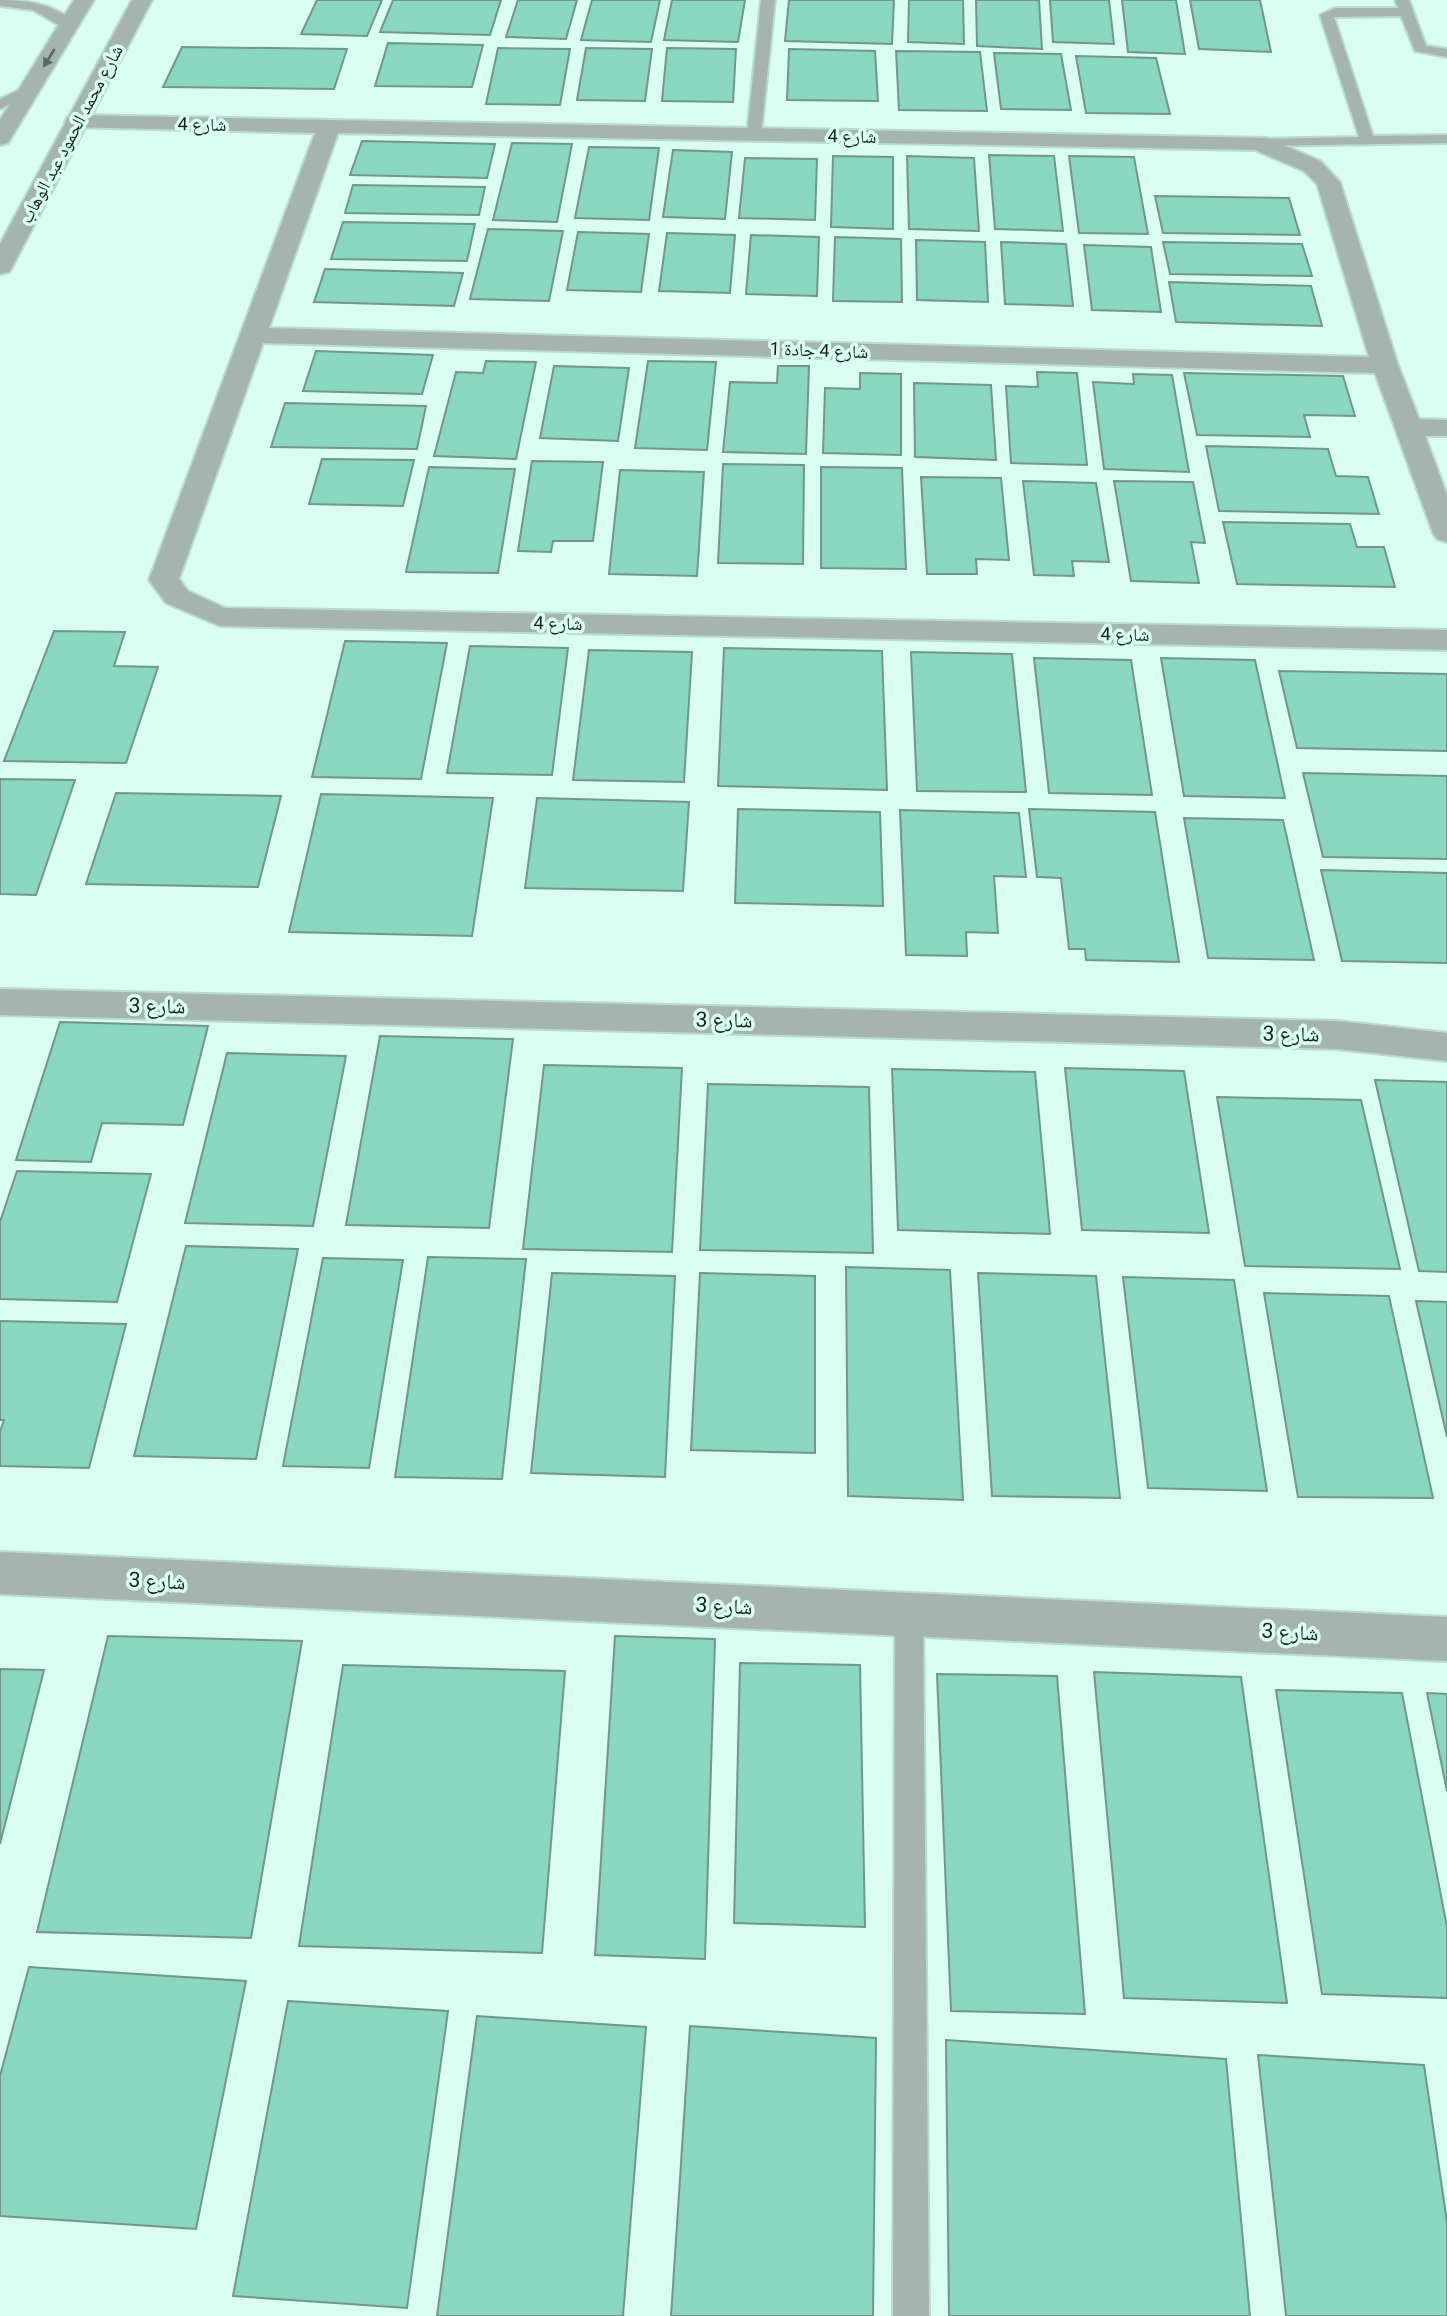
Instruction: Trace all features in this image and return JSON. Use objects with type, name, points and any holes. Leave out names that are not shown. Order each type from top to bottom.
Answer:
[{"type":"street","points":[[0,138],[84,0]]},
{"type":"street","name":"شارع محمد الحمود عبد الوهاب","points":[[0,267],[142,0]]},
{"type":"street","name":"شارع 4","points":[[76,121],[1259,143],[1312,166],[1328,182],[1385,365],[1447,533]]},
{"type":"street","name":"شارع 4","points":[[329,127],[164,580],[177,597],[220,617],[1447,640]]},
{"type":"street","name":"شارع 4 جادة 1","points":[[253,335],[1385,365]]},
{"type":"street","points":[[1408,427],[1447,428]]},
{"type":"street","name":"شارع 3","points":[[0,1002],[1336,1035],[1447,1048]]},
{"type":"street","name":"شارع 3","points":[[0,1573],[1447,1639]]},
{"type":"lane","points":[[754,134],[768,0]]},
{"type":"lane","points":[[0,2],[41,7],[56,14],[69,25]]},
{"type":"lane","points":[[1367,140],[1327,15],[1404,6],[1420,48],[1442,57]]},
{"type":"lane","points":[[0,105],[30,89]]},
{"type":"lane","points":[[1259,143],[1447,139]]},
{"type":"lane","points":[[909,1614],[911,2316]]},
{"type":"building","points":[[317,0],[382,0],[367,36],[301,34]]},
{"type":"building","points":[[393,0],[501,0],[490,35],[380,32]]},
{"type":"building","points":[[518,0],[577,0],[566,39],[506,37]]},
{"type":"building","points":[[592,0],[660,0],[651,42],[581,40]]},
{"type":"building","points":[[672,0],[745,0],[738,42],[664,40]]},
{"type":"building","points":[[789,0],[894,0],[892,44],[785,41]]},
{"type":"building","points":[[909,0],[963,0],[964,44],[908,42]]},
{"type":"building","points":[[976,0],[1039,0],[1042,49],[977,46]]},
{"type":"building","points":[[1050,0],[1109,0],[1114,44],[1053,42]]},
{"type":"building","points":[[1122,0],[1176,0],[1185,54],[1128,52]]},
{"type":"building","points":[[1190,0],[1260,0],[1271,52],[1199,49]]},
{"type":"building","points":[[388,43],[483,45],[472,87],[375,86]]},
{"type":"building","points":[[182,47],[347,49],[334,89],[163,87]]},
{"type":"building","points":[[498,48],[570,49],[560,105],[486,104]]},
{"type":"building","points":[[586,48],[652,49],[645,101],[577,100]]},
{"type":"building","points":[[667,48],[736,49],[733,102],[662,101]]},
{"type":"building","points":[[789,49],[875,51],[878,101],[787,100]]},
{"type":"building","points":[[896,51],[980,52],[987,111],[899,110]]},
{"type":"building","points":[[994,53],[1061,54],[1071,110],[1001,109]]},
{"type":"building","points":[[1076,56],[1156,58],[1170,114],[1086,113]]},
{"type":"building","points":[[362,141],[495,144],[487,178],[350,175]]},
{"type":"building","points":[[512,143],[572,144],[557,222],[493,220]]},
{"type":"building","points":[[589,147],[659,148],[649,220],[575,218]]},
{"type":"building","points":[[673,150],[732,152],[725,219],[663,217]]},
{"type":"building","points":[[989,155],[1054,156],[1063,231],[995,229]]},
{"type":"building","points":[[833,156],[893,157],[893,229],[831,227]]},
{"type":"building","points":[[907,156],[974,158],[979,231],[909,229]]},
{"type":"building","points":[[1069,156],[1134,157],[1148,234],[1079,233]]},
{"type":"building","points":[[745,158],[817,159],[815,220],[739,218]]},
{"type":"building","points":[[353,185],[485,187],[479,215],[345,213]]},
{"type":"building","points":[[1155,196],[1289,198],[1300,235],[1163,233]]},
{"type":"building","points":[[343,222],[475,224],[467,261],[331,259]]},
{"type":"building","points":[[488,229],[563,231],[549,301],[470,299]]},
{"type":"building","points":[[578,232],[649,234],[641,292],[567,290]]},
{"type":"building","points":[[667,233],[735,235],[730,293],[659,291]]},
{"type":"building","points":[[751,235],[819,237],[817,296],[746,294]]},
{"type":"building","points":[[835,237],[901,239],[902,302],[833,301]]},
{"type":"building","points":[[916,240],[985,242],[988,302],[917,300]]},
{"type":"building","points":[[1001,242],[1066,244],[1073,306],[1005,304]]},
{"type":"building","points":[[1163,242],[1302,244],[1312,276],[1170,274]]},
{"type":"building","points":[[1084,245],[1151,247],[1161,312],[1092,310]]},
{"type":"building","points":[[325,269],[463,273],[454,306],[314,302]]},
{"type":"building","points":[[1169,282],[1311,286],[1322,326],[1176,322]]},
{"type":"building","points":[[316,351],[433,355],[422,394],[303,391]]},
{"type":"building","points":[[486,361],[536,362],[516,459],[434,456],[456,372],[483,373]]},
{"type":"building","points":[[648,361],[716,362],[707,450],[635,448]]},
{"type":"building","points":[[554,366],[629,368],[618,441],[540,438]]},
{"type":"building","points":[[778,366],[809,366],[806,454],[723,452],[730,382],[777,383]]},
{"type":"building","points":[[1037,372],[1077,373],[1087,465],[1011,463],[1006,386],[1038,387]]},
{"type":"building","points":[[860,373],[901,374],[901,455],[823,453],[825,388],[860,389]]},
{"type":"building","points":[[1184,373],[1343,376],[1355,416],[1304,415],[1310,437],[1197,435]]},
{"type":"building","points":[[1133,374],[1172,375],[1189,472],[1104,469],[1093,382],[1134,384]]},
{"type":"building","points":[[914,383],[991,385],[996,460],[915,457]]},
{"type":"building","points":[[285,403],[426,406],[417,449],[271,447]]},
{"type":"building","points":[[1206,446],[1328,449],[1336,476],[1368,477],[1379,514],[1219,511]]},
{"type":"building","points":[[322,459],[414,460],[403,506],[309,504]]},
{"type":"building","points":[[532,461],[603,462],[593,541],[553,541],[551,552],[518,551]]},
{"type":"building","points":[[723,464],[804,465],[803,564],[718,563]]},
{"type":"building","points":[[429,467],[515,469],[498,573],[406,572]]},
{"type":"building","points":[[821,467],[902,468],[906,569],[821,568]]},
{"type":"building","points":[[620,470],[704,472],[697,576],[609,574]]},
{"type":"building","points":[[921,477],[1001,478],[1009,560],[976,559],[977,574],[927,574]]},
{"type":"building","points":[[1023,481],[1096,483],[1109,562],[1072,561],[1074,576],[1034,575]]},
{"type":"building","points":[[1114,481],[1193,482],[1205,543],[1191,542],[1199,583],[1131,581]]},
{"type":"building","points":[[1223,522],[1350,524],[1357,547],[1384,547],[1395,587],[1237,584]]},
{"type":"building","points":[[54,631],[125,632],[114,666],[158,667],[126,763],[4,761]]},
{"type":"building","points":[[345,641],[447,643],[421,779],[312,777]]},
{"type":"building","points":[[470,646],[568,648],[552,775],[447,773]]},
{"type":"building","points":[[724,648],[882,651],[887,790],[718,786]]},
{"type":"building","points":[[589,650],[692,652],[684,782],[573,780]]},
{"type":"building","points":[[911,652],[1012,654],[1026,792],[917,791]]},
{"type":"building","points":[[1034,658],[1131,660],[1152,795],[1049,793]]},
{"type":"building","points":[[1161,658],[1255,660],[1285,798],[1184,796]]},
{"type":"building","points":[[1279,671],[1447,674],[1447,751],[1297,748]]},
{"type":"building","points":[[1303,773],[1447,776],[1447,859],[1323,857]]},
{"type":"building","points":[[0,779],[75,780],[36,895],[0,894]]},
{"type":"building","points":[[116,793],[281,796],[258,887],[86,884]]},
{"type":"building","points":[[321,794],[493,798],[472,936],[289,932]]},
{"type":"building","points":[[537,798],[689,802],[683,891],[525,888]]},
{"type":"building","points":[[738,809],[880,812],[883,906],[735,903]]},
{"type":"building","points":[[1029,809],[1155,812],[1179,962],[1086,960],[1085,949],[1069,949],[1061,878],[1037,877]]},
{"type":"building","points":[[900,810],[1019,813],[1026,877],[994,876],[998,933],[966,932],[967,956],[906,955]]},
{"type":"building","points":[[1184,818],[1283,820],[1314,960],[1208,958]]},
{"type":"building","points":[[1321,870],[1447,873],[1447,963],[1342,961]]},
{"type":"building","points":[[60,1022],[208,1026],[183,1125],[102,1123],[91,1162],[16,1160]]},
{"type":"building","points":[[380,1036],[513,1039],[489,1228],[346,1225]]},
{"type":"building","points":[[227,1053],[346,1056],[313,1226],[185,1223]]},
{"type":"building","points":[[544,1065],[682,1068],[672,1252],[523,1249]]},
{"type":"building","points":[[1065,1068],[1184,1071],[1209,1233],[1082,1230]]},
{"type":"building","points":[[892,1069],[1035,1072],[1050,1234],[898,1230]]},
{"type":"building","points":[[1375,1080],[1447,1082],[1447,1272],[1419,1271]]},
{"type":"building","points":[[708,1084],[869,1087],[873,1253],[700,1250]]},
{"type":"building","points":[[1217,1097],[1361,1100],[1400,1269],[1245,1266]]},
{"type":"building","points":[[17,1171],[151,1174],[117,1302],[0,1299],[0,1222]]},
{"type":"building","points":[[186,1246],[298,1249],[256,1459],[134,1456]]},
{"type":"building","points":[[428,1257],[526,1259],[502,1479],[395,1477]]},
{"type":"building","points":[[323,1258],[403,1260],[369,1468],[283,1466]]},
{"type":"building","points":[[846,1267],[950,1270],[963,1500],[848,1496]]},
{"type":"building","points":[[552,1273],[675,1276],[665,1477],[531,1473]]},
{"type":"building","points":[[700,1273],[815,1276],[815,1453],[691,1450]]},
{"type":"building","points":[[978,1273],[1096,1276],[1120,1498],[992,1496]]},
{"type":"building","points":[[1123,1277],[1234,1280],[1267,1491],[1148,1488]]},
{"type":"building","points":[[1264,1293],[1389,1296],[1433,1498],[1298,1497]]},
{"type":"building","points":[[1416,1301],[1447,1302],[1447,1437]]},
{"type":"building","points":[[0,1321],[126,1324],[89,1468],[0,1466],[0,1432],[4,1420],[0,1420]]},
{"type":"building","points":[[108,1636],[302,1641],[251,1938],[37,1932]]},
{"type":"building","points":[[615,1636],[715,1639],[705,1959],[595,1955]]},
{"type":"building","points":[[740,1663],[860,1665],[865,1927],[734,1923]]},
{"type":"building","points":[[343,1665],[565,1671],[542,1953],[299,1946]]},
{"type":"building","points":[[0,1669],[44,1670],[0,1844]]},
{"type":"building","points":[[1094,1672],[1241,1677],[1287,2003],[1124,1998]]},
{"type":"building","points":[[937,1674],[1057,1676],[1085,2014],[951,2011]]},
{"type":"building","points":[[1276,1690],[1402,1693],[1447,1927],[1447,1998],[1322,1994]]},
{"type":"building","points":[[1427,1693],[1447,1694],[1447,1791]]},
{"type":"building","points":[[29,1967],[246,1981],[196,2229],[0,2216],[0,2076]]},
{"type":"building","points":[[288,2001],[448,2011],[407,2308],[233,2296]]},
{"type":"building","points":[[477,2016],[646,2027],[623,2316],[437,2316]]},
{"type":"building","points":[[690,2026],[876,2038],[873,2316],[671,2316]]},
{"type":"building","points":[[946,2040],[1226,2059],[1250,2316],[949,2316]]},
{"type":"building","points":[[1258,2055],[1424,2065],[1447,2222],[1447,2316],[1286,2316]]}]
